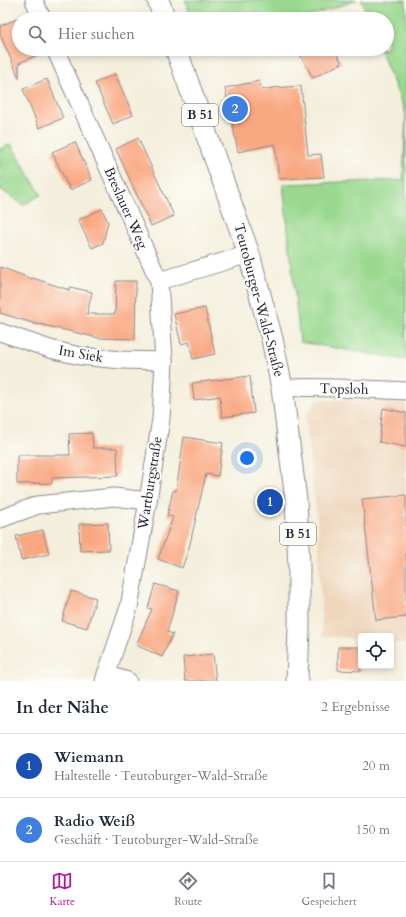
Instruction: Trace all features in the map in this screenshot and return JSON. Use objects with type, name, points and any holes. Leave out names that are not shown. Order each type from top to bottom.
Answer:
[{"type":"main road","points":[[158,0],[162,12]]},
{"type":"main road","name":"Teutoburger-Wald-Straße","points":[[178,56],[249,254],[272,339],[282,388],[296,508],[299,567],[297,681]]},
{"type":"street","points":[[34,0],[39,12]]},
{"type":"street","name":"Breslauer Weg","points":[[58,56],[159,281]]},
{"type":"street","points":[[159,281],[249,254]]},
{"type":"street","name":"Wartburgstraße","points":[[105,677],[129,607],[161,419],[164,361],[159,281]]},
{"type":"street","name":"Im Siek","points":[[0,332],[50,349],[80,356],[121,360],[164,361]]},
{"type":"street","name":"Topsloh","points":[[282,388],[357,388],[406,391]]},
{"type":"street","points":[[0,519],[38,505],[114,497],[148,501]]},
{"type":"street","points":[[105,677],[128,681]]},
{"type":"shaded area","points":[[383,399],[406,403],[406,644],[394,642],[394,633],[358,633],[358,639],[322,636],[318,529],[305,416],[317,400]]},
{"type":"green space","points":[[185,0],[357,0],[322,12],[189,12]]},
{"type":"green space","points":[[361,0],[406,0],[406,114],[383,56],[394,56],[394,12],[366,12]]},
{"type":"green space","points":[[406,114],[406,360],[300,342],[283,184],[403,180]]},
{"type":"green space","points":[[11,144],[41,195],[23,205],[0,189],[0,149]]},
{"type":"building","points":[[12,21],[12,56],[35,56],[19,63],[19,78],[0,34],[0,26]]},
{"type":"building","points":[[301,56],[338,56],[342,63],[313,78]]},
{"type":"building","points":[[115,74],[133,115],[113,124],[95,83]]},
{"type":"building","points":[[47,79],[63,118],[39,128],[23,89]]},
{"type":"building","points":[[259,81],[262,90],[301,86],[308,155],[321,154],[324,177],[279,179],[275,144],[238,152],[225,88]]},
{"type":"building","points":[[138,138],[174,216],[151,226],[116,149]]},
{"type":"building","points":[[75,142],[92,180],[70,190],[52,152]]},
{"type":"building","points":[[102,209],[108,222],[103,243],[92,248],[78,220]]},
{"type":"building","points":[[0,267],[32,279],[33,278],[69,290],[70,287],[92,292],[87,314],[115,314],[116,281],[136,281],[135,339],[99,338],[39,325],[0,313]]},
{"type":"building","points":[[205,308],[215,354],[193,359],[189,342],[181,344],[174,314]]},
{"type":"building","points":[[250,376],[254,413],[222,417],[220,396],[194,400],[192,383]]},
{"type":"building","points":[[383,408],[406,413],[406,447],[379,442]]},
{"type":"building","points":[[92,433],[93,448],[117,448],[118,476],[52,478],[52,483],[17,484],[17,455],[70,455],[69,434]]},
{"type":"building","points":[[184,437],[223,443],[218,476],[206,474],[189,548],[182,568],[158,559],[173,517],[167,516],[173,490],[176,491]]},
{"type":"building","points":[[406,495],[406,617],[376,620],[362,499]]},
{"type":"building","points":[[108,523],[109,550],[80,551],[79,524]]},
{"type":"building","points":[[43,530],[49,554],[21,560],[16,536]]},
{"type":"building","points":[[155,584],[179,591],[167,632],[173,634],[162,657],[136,645],[152,609],[148,608]]},
{"type":"building","points":[[71,591],[96,598],[87,628],[62,621]]},
{"type":"building","points":[[338,647],[358,647],[358,669],[361,669],[361,671],[338,670]]},
{"type":"building","points":[[213,654],[216,681],[185,681],[183,657]]},
{"type":"place","name":"Radio Weiß","points":[[235,109]]},
{"type":"place","name":"Wiemann","points":[[270,502]]}]
